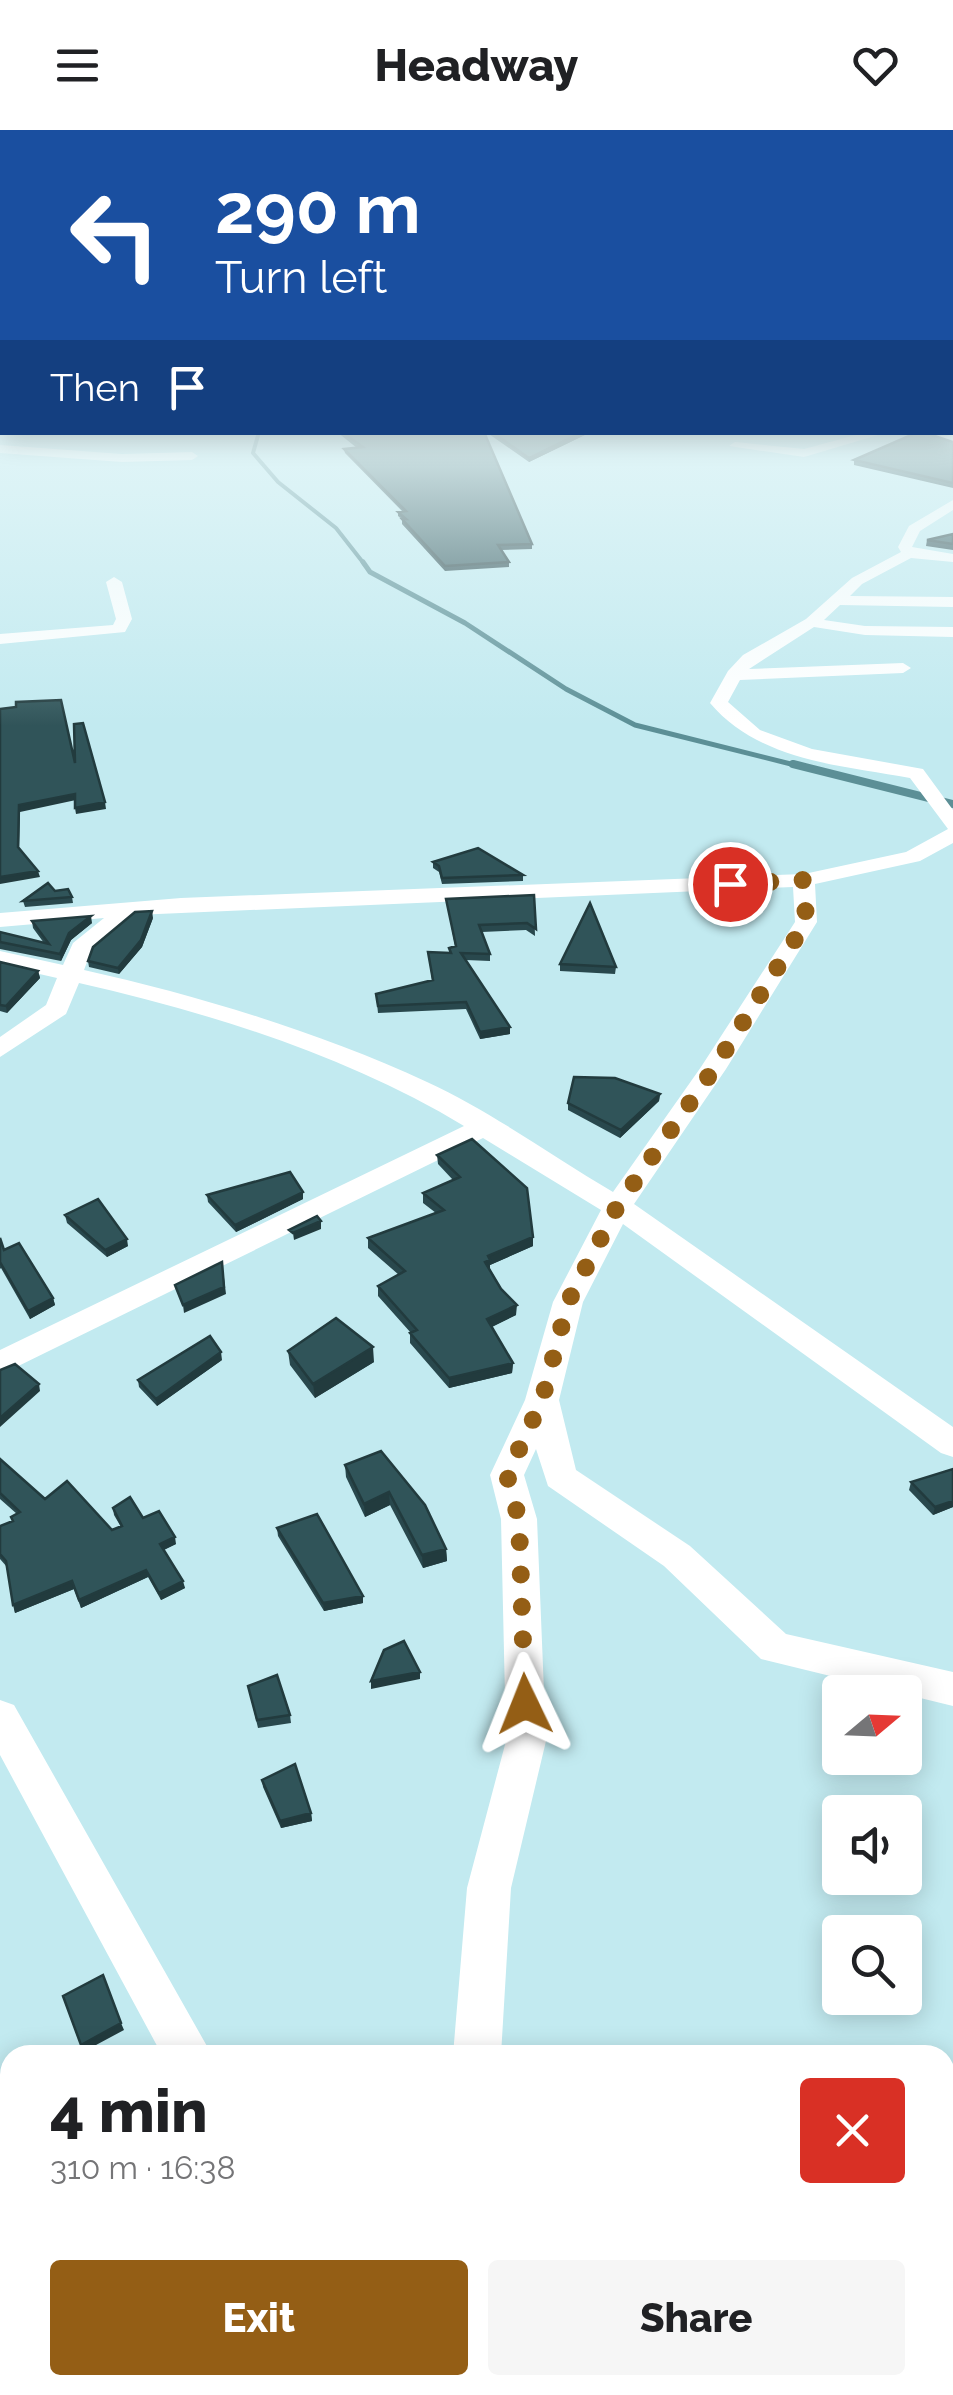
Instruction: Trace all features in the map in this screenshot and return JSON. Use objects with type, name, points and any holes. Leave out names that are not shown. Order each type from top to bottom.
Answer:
[{"type":"street","points":[[909,554],[905,546],[914,529],[936,515]]},
{"type":"street","points":[[953,558],[909,554],[857,581],[812,622],[750,659],[734,675],[719,703],[754,734],[808,754],[916,773],[953,824]]},
{"type":"street","points":[[0,639],[118,628],[124,619],[114,582]]},
{"type":"street","points":[[836,600],[953,602]]},
{"type":"street","points":[[812,622],[878,634],[953,632]]},
{"type":"street","points":[[734,675],[903,668]]},
{"type":"street","points":[[0,920],[128,910],[804,880],[913,858],[953,834]]},
{"type":"street","points":[[478,2045],[489,1888],[526,1740],[519,1520],[507,1475],[542,1400],[568,1302],[617,1207],[713,1070],[806,922],[804,880]]},
{"type":"street","points":[[0,1049],[58,1008],[80,948],[128,910]]},
{"type":"street","points":[[0,958],[154,992],[328,1050],[421,1089],[617,1207],[953,1444]]},
{"type":"street","points":[[0,1364],[484,1127]]},
{"type":"street","points":[[542,1400],[560,1477],[678,1556],[775,1648],[953,1689]]},
{"type":"street","points":[[0,1716],[182,2045]]},
{"type":"building","points":[[401,515],[519,515],[532,544],[498,545],[509,562],[445,566],[402,519],[406,519]]},
{"type":"building","points":[[953,534],[953,544],[927,540]]},
{"type":"building","points":[[61,700],[75,763],[74,724],[83,723],[105,802],[75,808],[75,794],[19,805],[18,847],[38,871],[0,877],[0,709],[16,707],[16,702]]},
{"type":"building","points":[[478,848],[523,875],[442,878],[439,866],[433,862]]},
{"type":"building","points":[[48,883],[55,891],[68,889],[72,897],[23,901]]},
{"type":"building","points":[[534,895],[536,929],[527,923],[479,925],[490,954],[461,953],[510,1027],[480,1032],[466,1002],[378,1006],[376,994],[433,980],[428,952],[451,953],[449,948],[456,946],[446,899]]},
{"type":"building","points":[[590,903],[616,967],[560,964]]},
{"type":"building","points":[[152,911],[141,940],[118,968],[88,961],[93,947],[135,912]]},
{"type":"building","points":[[91,916],[69,933],[60,954],[0,942],[0,932],[49,944],[32,921]]},
{"type":"building","points":[[0,962],[38,971],[6,1006],[0,1005]]},
{"type":"building","points":[[574,1077],[615,1078],[660,1094],[621,1130],[568,1103]]},
{"type":"building","points":[[472,1139],[527,1188],[533,1237],[488,1256],[490,1260],[485,1262],[501,1289],[517,1305],[487,1319],[513,1363],[449,1378],[410,1333],[417,1330],[378,1286],[405,1271],[368,1238],[444,1210],[423,1193],[460,1177],[437,1155]]},
{"type":"building","points":[[290,1172],[303,1192],[235,1225],[207,1195]]},
{"type":"building","points":[[98,1199],[127,1239],[105,1250],[65,1215]]},
{"type":"building","points":[[317,1216],[321,1221],[293,1233],[289,1230]]},
{"type":"building","points":[[0,1238],[4,1250],[19,1243],[53,1298],[28,1311],[0,1262]]},
{"type":"building","points":[[222,1262],[224,1287],[183,1305],[175,1285]]},
{"type":"building","points":[[336,1318],[373,1347],[313,1384],[288,1351]]},
{"type":"building","points":[[210,1336],[221,1352],[156,1399],[138,1380]]},
{"type":"building","points":[[15,1364],[39,1384],[0,1418],[0,1370]]},
{"type":"building","points":[[381,1451],[425,1505],[446,1549],[422,1555],[389,1492],[364,1504],[345,1465]]},
{"type":"building","points":[[0,1459],[45,1499],[67,1481],[112,1530],[122,1526],[113,1508],[130,1497],[143,1518],[159,1511],[175,1537],[160,1544],[183,1581],[159,1593],[146,1570],[79,1600],[72,1581],[13,1605],[6,1561],[0,1554],[0,1526],[13,1521],[11,1517],[20,1512],[0,1493]]},
{"type":"building","points":[[953,1469],[953,1501],[935,1507],[911,1482]]},
{"type":"building","points":[[317,1514],[363,1596],[323,1603],[277,1528]]},
{"type":"building","points":[[404,1641],[420,1672],[371,1681],[384,1650]]},
{"type":"building","points":[[277,1675],[290,1715],[257,1720],[248,1686]]},
{"type":"building","points":[[295,1764],[311,1813],[280,1821],[262,1780]]},
{"type":"building","points":[[103,1975],[121,2023],[81,2045],[63,1996]]},
{"type":"waterway","points":[[319,515],[336,528],[365,565]]},
{"type":"waterway","points":[[363,562],[370,572],[465,623],[566,689],[635,725],[803,767]]},
{"type":"waterway","points":[[793,764],[953,804]]},
{"type":"route","points":[[525,1704],[519,1520],[507,1475],[542,1400],[568,1302],[617,1207],[713,1070],[806,922],[804,880],[730,884]]}]
